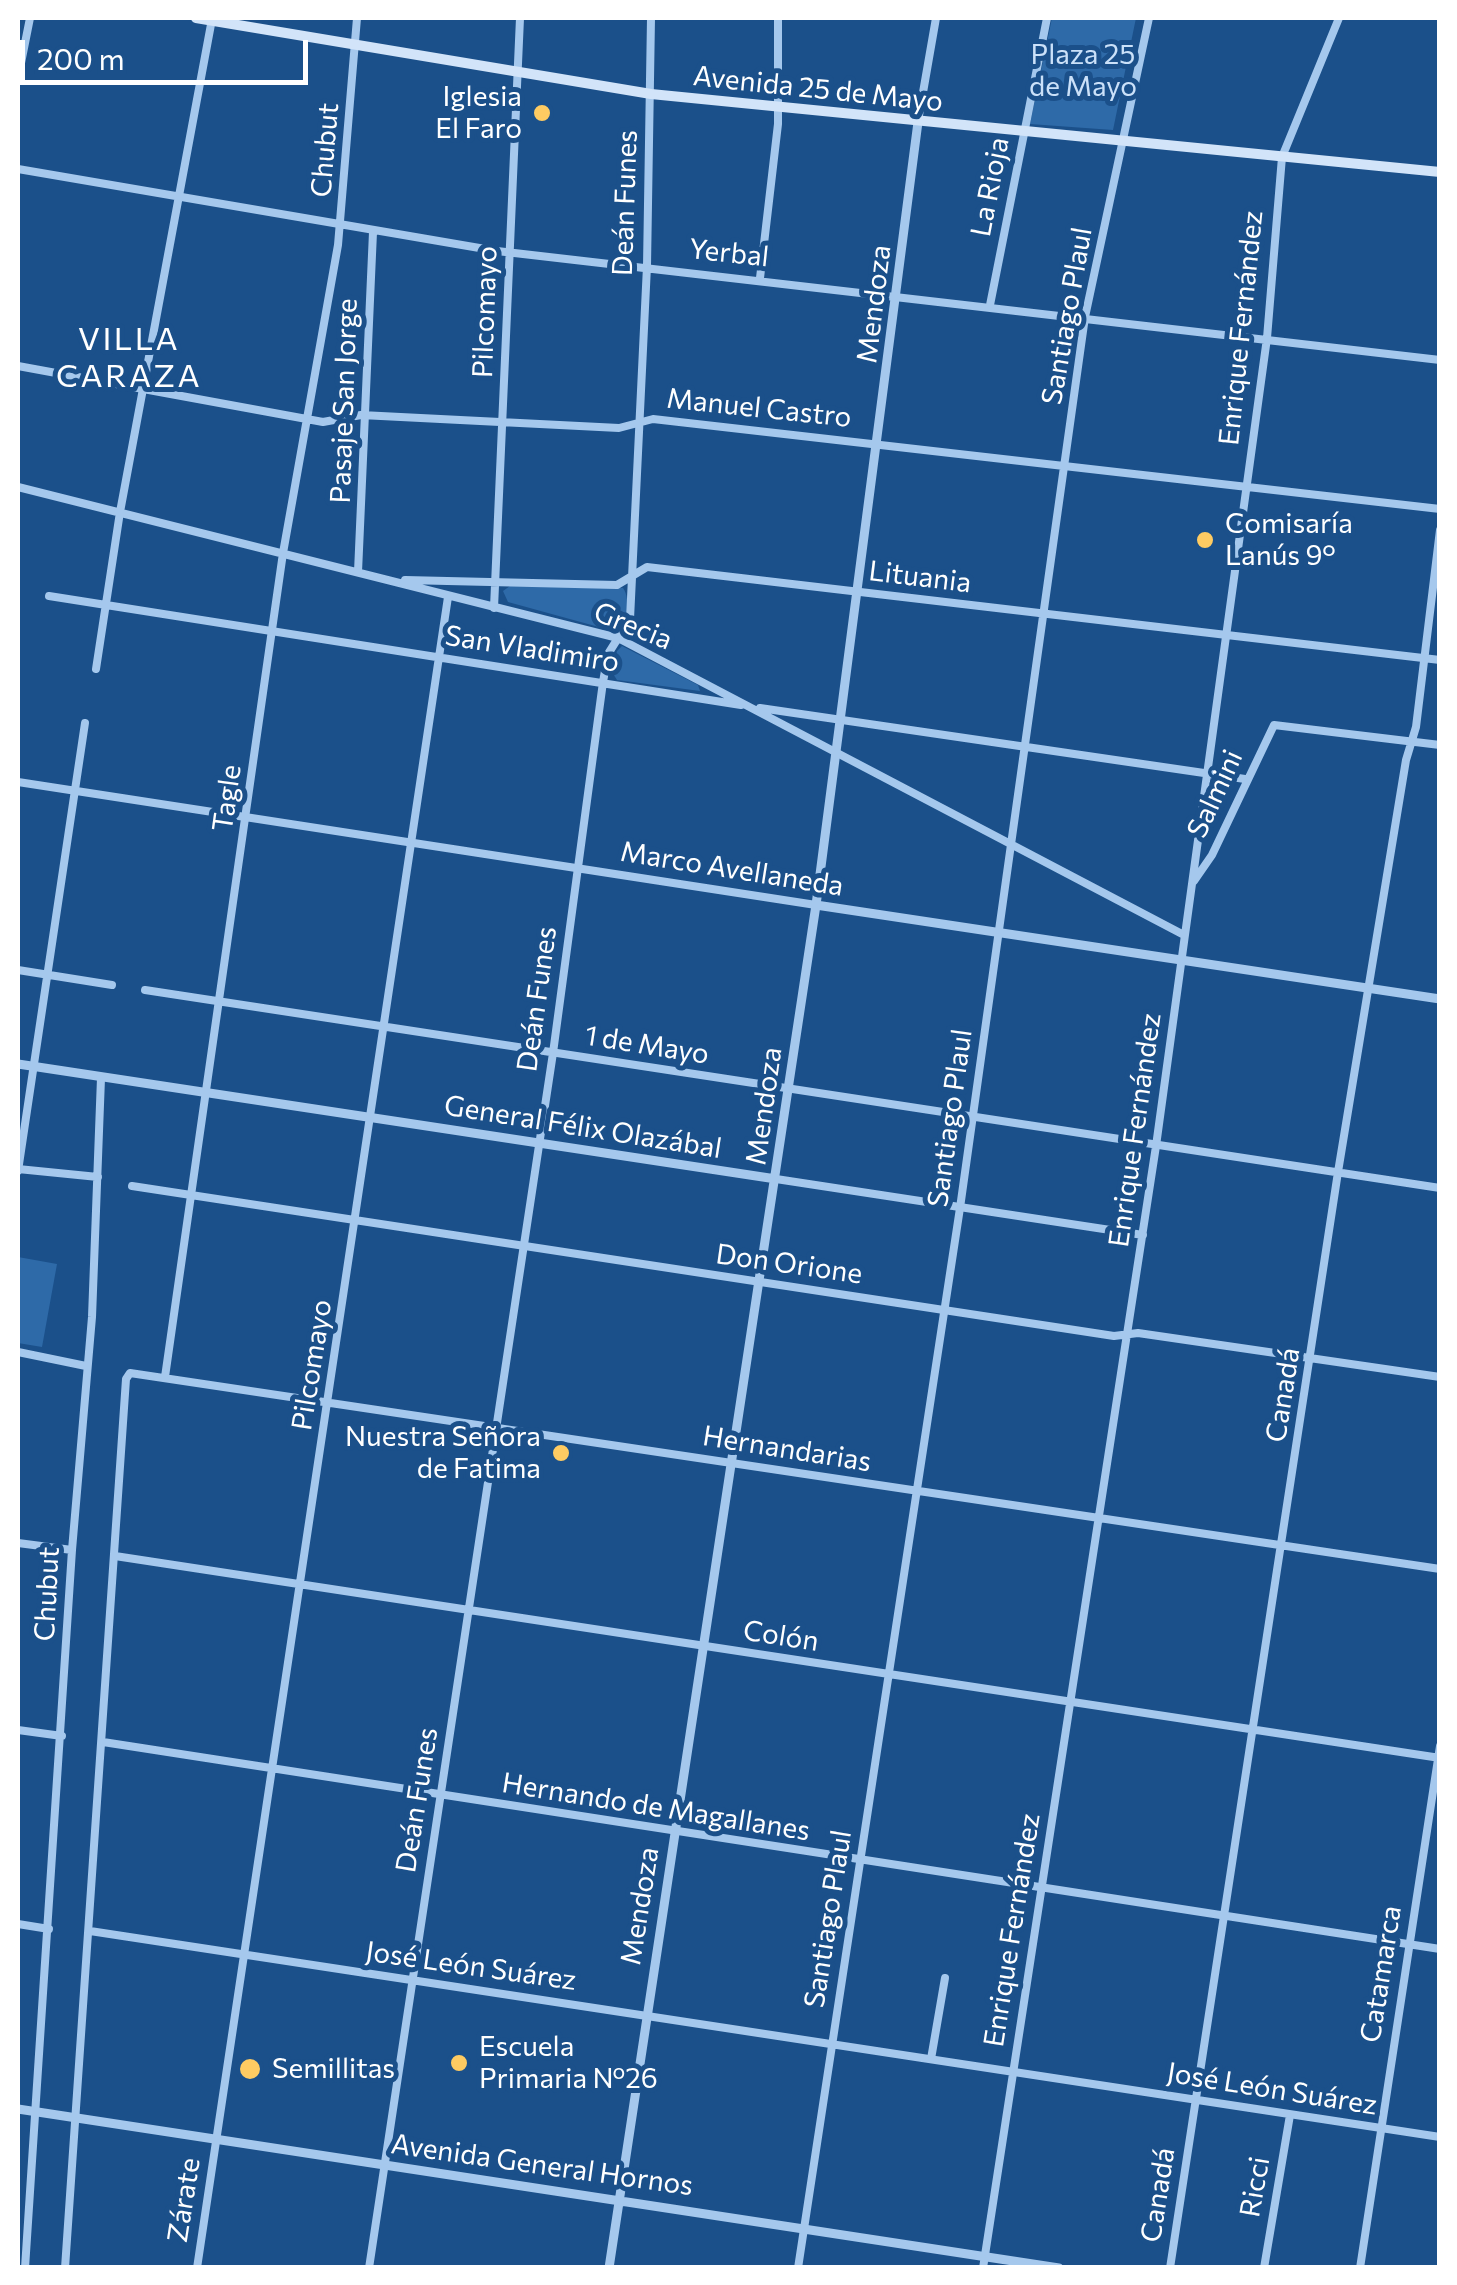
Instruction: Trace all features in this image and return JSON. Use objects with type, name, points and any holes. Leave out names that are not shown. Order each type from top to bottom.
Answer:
[{"type":"main road","name":"Avenida 25 de Mayo","points":[[196,18],[518,75],[650,94],[1440,172]]},
{"type":"street","points":[[18,78],[30,18]]},
{"type":"street","name":"Chubut","points":[[341,226],[357,18]]},
{"type":"street","name":"Pilcomayo","points":[[494,608],[520,18]]},
{"type":"street","name":"Deán Funes","points":[[369,2268],[540,1144],[608,654],[630,618],[647,266],[652,18]]},
{"type":"street","points":[[760,278],[779,109],[778,18]]},
{"type":"street","name":"Mendoza","points":[[609,2268],[816,905],[899,296],[918,122],[936,18]]},
{"type":"street","name":"La Rioja","points":[[990,306],[1047,18]]},
{"type":"street","name":"Santiago Plaul","points":[[798,2268],[960,1208],[1085,317],[1149,18]]},
{"type":"street","name":"Enrique Fernández","points":[[983,2268],[1156,1146],[1267,338],[1282,156],[1338,18]]},
{"type":"street","points":[[96,669],[120,512],[212,19]]},
{"type":"street","name":"Yerbal","points":[[18,169],[372,232],[509,252],[760,278],[1440,360]]},
{"type":"street","name":"Tagle","points":[[164,1377],[283,553],[341,226]]},
{"type":"street","name":"Pasaje San Jorge","points":[[358,572],[368,415],[372,232]]},
{"type":"street","name":"Manuel Castro","points":[[18,366],[306,420],[334,422],[368,415],[619,428],[652,419],[1440,509]]},
{"type":"street","name":"Grecia","points":[[18,486],[618,638],[1184,934]]},
{"type":"street","name":"Canadá","points":[[1170,2268],[1338,1172],[1413,741],[1440,530]]},
{"type":"street","name":"Lituania","points":[[400,581],[617,584],[647,567],[1440,660]]},
{"type":"street","name":"San Vladimiro","points":[[49,596],[1245,779]]},
{"type":"street","name":"Pilcomayo","points":[[216,2140],[387,1027],[448,597]]},
{"type":"street","points":[[86,723],[18,1170],[98,1177]]},
{"type":"street","name":"Salmini","points":[[1191,884],[1212,855],[1245,779],[1278,724],[1413,741]]},
{"type":"street","points":[[1413,741],[1440,745]]},
{"type":"street","name":"Marco Avellaneda","points":[[18,782],[1440,999]]},
{"type":"street","points":[[18,970],[112,985]]},
{"type":"street","name":"1 de Mayo","points":[[145,990],[1440,1188]]},
{"type":"street","name":"General Félix Olazábal","points":[[18,1064],[1142,1235]]},
{"type":"street","name":"Chubut","points":[[25,2268],[86,1366],[101,1078]]},
{"type":"street","name":"Don Orione","points":[[132,1186],[758,1283],[1440,1377]]},
{"type":"street","points":[[18,1352],[86,1366]]},
{"type":"street","name":"Hernandarias","points":[[116,1556],[128,1375],[164,1377],[732,1462],[916,1494],[1440,1569]]},
{"type":"street","points":[[18,1543],[72,1550]]},
{"type":"street","points":[[65,2268],[116,1556]]},
{"type":"street","name":"Colón","points":[[116,1556],[1439,1758]]},
{"type":"street","points":[[18,1730],[62,1736]]},
{"type":"street","name":"Hernando de Magallanes","points":[[103,1742],[440,1798],[1440,1949]]},
{"type":"street","name":"Catamarca","points":[[1360,2268],[1440,1746]]},
{"type":"street","points":[[18,1924],[49,1929]]},
{"type":"street","name":"José León Suárez","points":[[90,1931],[1440,2137]]},
{"type":"street","points":[[931,2059],[945,1978]]},
{"type":"street","name":"Avenida General Hornos","points":[[18,2109],[1059,2268]]},
{"type":"street","name":"Ricci","points":[[1264,2268],[1290,2114]]},
{"type":"street","name":"Zárate","points":[[196,2268],[216,2140]]},
{"type":"green space","name":"Plaza 25 de Mayo","points":[[1052,18],[1136,18],[1113,130],[1030,124]]},
{"type":"green space","points":[[510,586],[623,588],[628,605],[626,617],[617,632],[508,602],[503,591]]},
{"type":"green space","points":[[622,646],[698,685],[700,691],[617,680],[612,672]]},
{"type":"green space","points":[[18,1257],[57,1264],[42,1347],[18,1343]]},
{"type":"place","name":"Iglesia El Faro","points":[[542,113]]},
{"type":"place","name":"Comisaría Lanús 9°","points":[[1205,540]]},
{"type":"place","name":"Nuestra Señora de Fatima","points":[[561,1453]]},
{"type":"place","name":"Escuela Primaria Nº26","points":[[459,2063]]},
{"type":"place","name":"Semillitas","points":[[250,2069]]},
{"type":"district","name":"VILLA CARAZA","points":[[129,358]]}]
